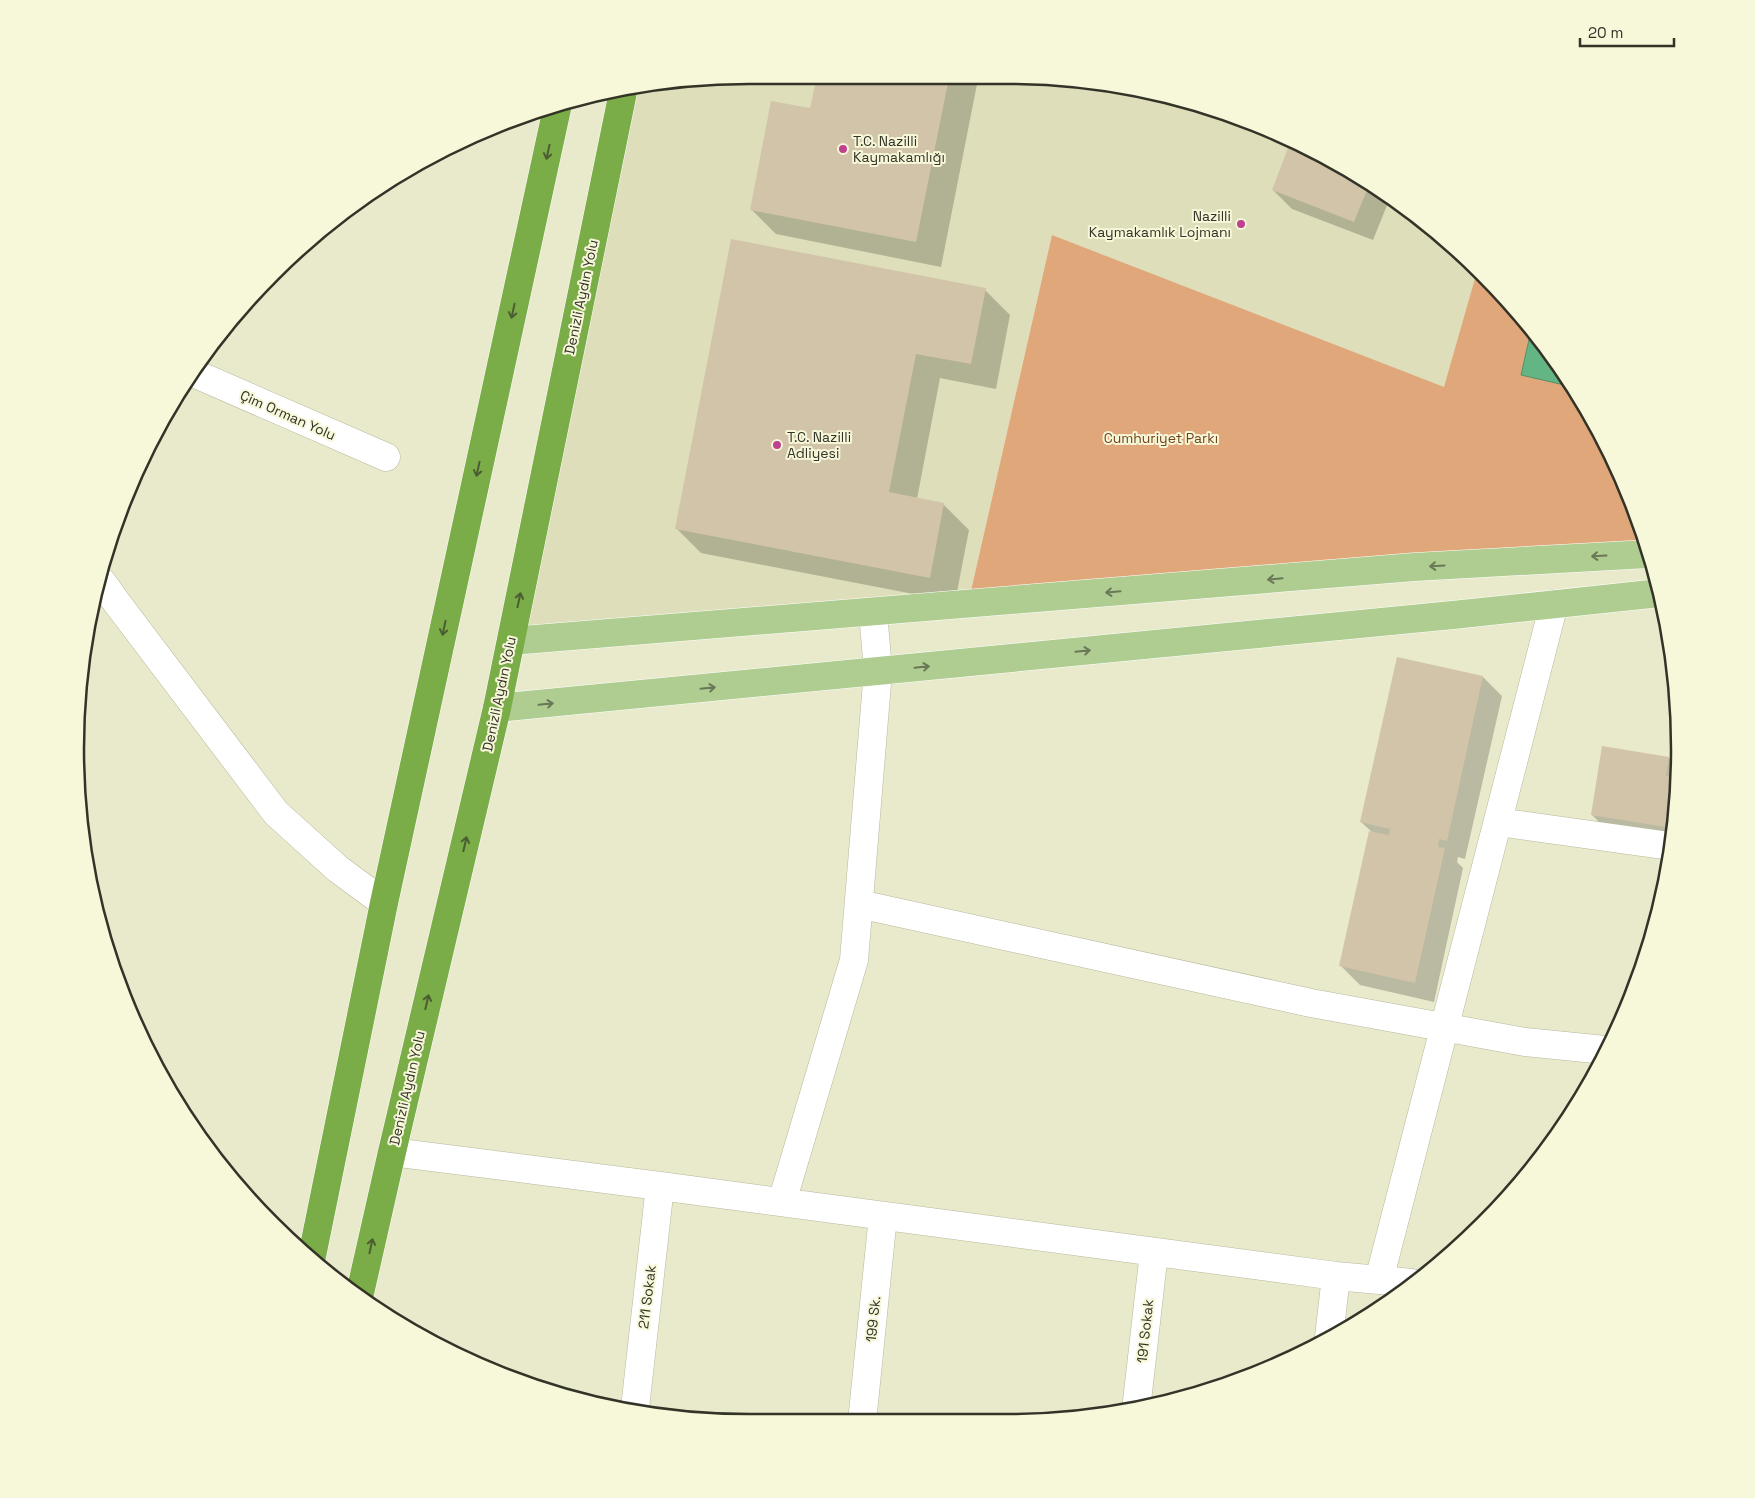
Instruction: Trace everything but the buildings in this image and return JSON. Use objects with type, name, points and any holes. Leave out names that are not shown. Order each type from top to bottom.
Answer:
[{"type":"highway","name":"Denizli Aydın Yolu","points":[[361,1289],[497,708],[622,96]]},
{"type":"highway","points":[[313,1251],[384,903],[556,112]]},
{"type":"main road","points":[[511,641],[1404,568],[1642,554]]},
{"type":"main road","points":[[497,708],[1653,594]]},
{"type":"street","name":"Çim Orman Yolu","points":[[199,375],[386,458]]},
{"type":"street","points":[[104,585],[276,813],[338,869],[384,903]]},
{"type":"street","points":[[1380,1280],[1554,604]]},
{"type":"street","points":[[782,1202],[854,960],[878,671],[873,612]]},
{"type":"street","points":[[1498,822],[1664,845]]},
{"type":"street","points":[[859,904],[1310,1003],[1526,1042],[1600,1049]]},
{"type":"street","points":[[392,1152],[1336,1276],[1404,1282]]},
{"type":"street","name":"211 Sokak","points":[[635,1404],[660,1186]]},
{"type":"street","name":"199 Sk.","points":[[863,1414],[883,1216]]},
{"type":"street","name":"191 Sokak","points":[[1137,1401],[1154,1252]]},
{"type":"street","points":[[1329,1330],[1336,1276]]},
{"type":"shaded area","points":[[1006,84],[1050,85],[1093,89],[1136,97],[1178,106],[1220,119],[1261,134],[1300,152],[1376,196],[1411,221],[1445,249],[1475,278],[1445,388],[1052,235],[968,604],[511,641],[622,96],[662,89],[705,85]]},
{"type":"shaded area","points":[[1529,338],[1562,385],[1521,375]]},
{"type":"green space","name":"Cumhuriyet Parkı","points":[[1052,235],[1444,387],[1475,278],[1506,310],[1534,344],[1582,416],[1621,494],[1642,553],[968,604]]},
{"type":"place","name":"T.C. Nazilli Kaymakamlığı","points":[[843,149]]},
{"type":"place","name":"Nazilli Kaymakamlık Lojmanı","points":[[1241,224]]},
{"type":"place","name":"T.C. Nazilli Adliyesi","points":[[777,445]]}]
